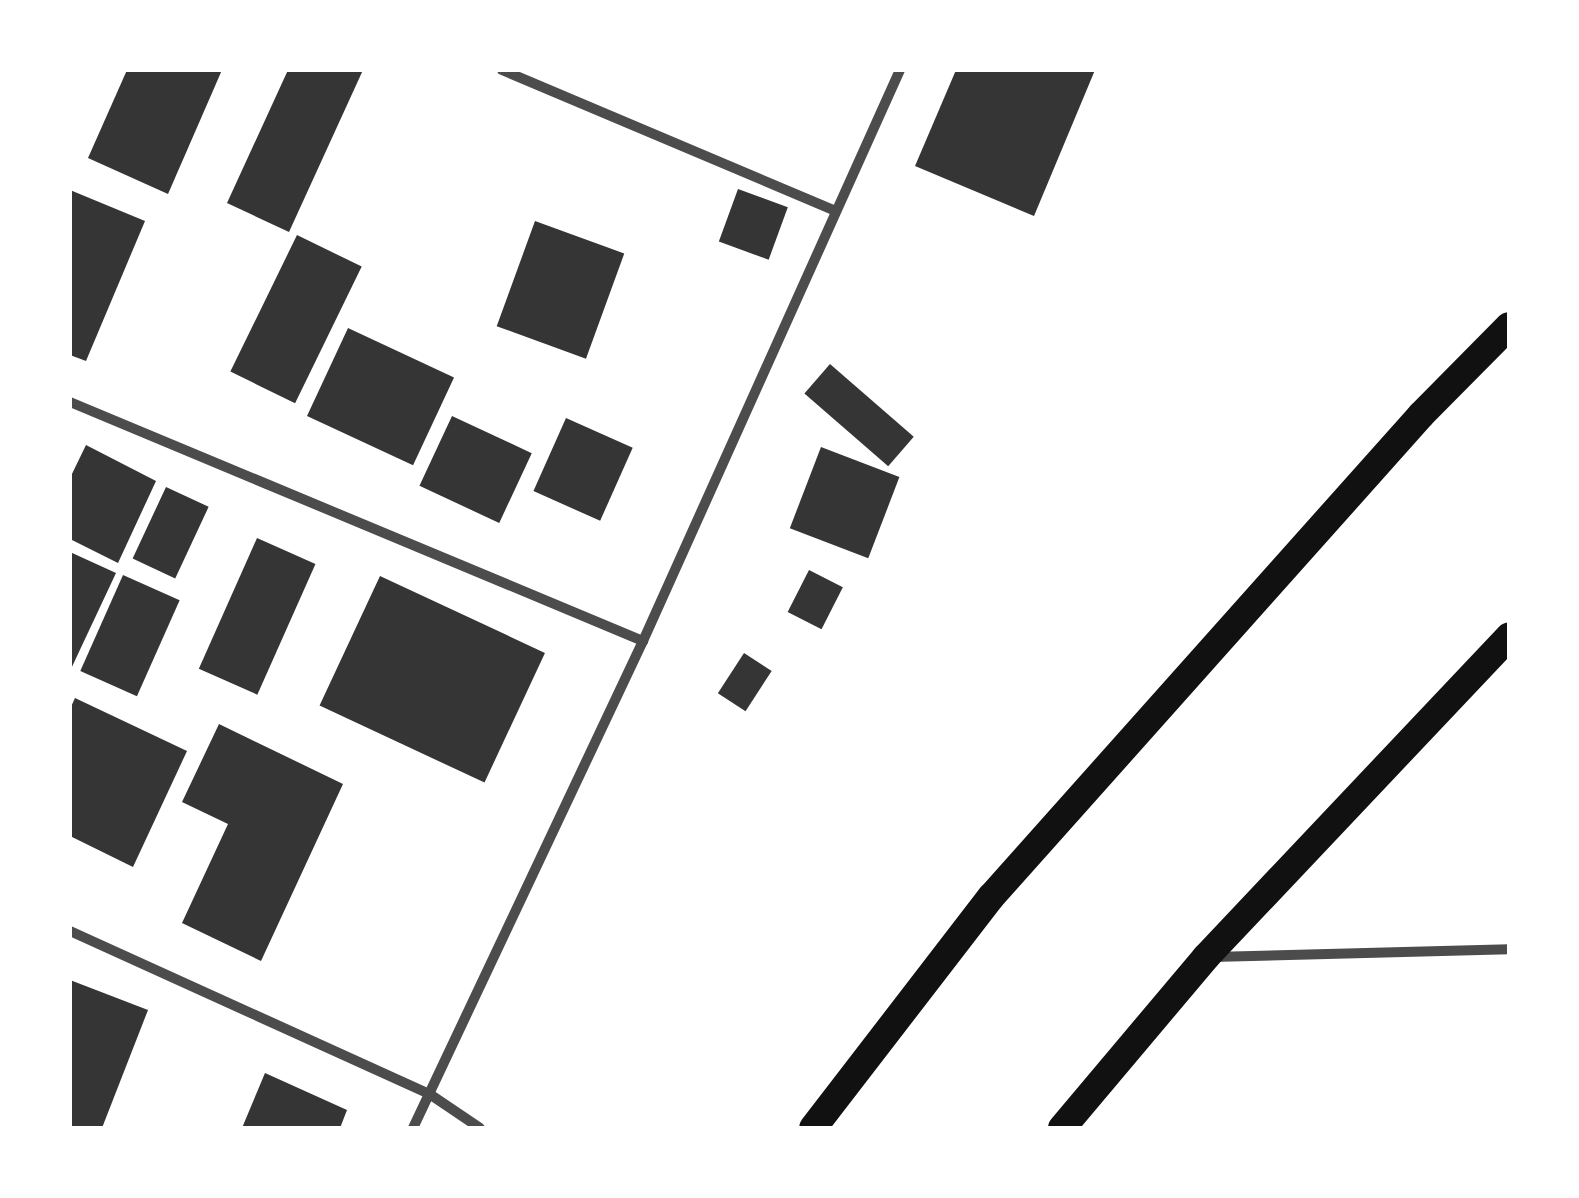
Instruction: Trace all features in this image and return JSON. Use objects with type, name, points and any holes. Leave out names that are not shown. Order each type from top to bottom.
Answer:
[{"type":"highway","points":[[813,1128],[991,897],[1420,415],[1509,326]]},
{"type":"highway","points":[[1062,1128],[1206,957],[1509,637]]},
{"type":"street","points":[[502,70],[834,210]]},
{"type":"street","points":[[413,1128],[644,642],[834,210],[900,70]]},
{"type":"street","points":[[70,402],[644,642]]},
{"type":"street","points":[[70,931],[431,1095],[480,1128]]},
{"type":"street","points":[[1206,957],[1509,949]]},
{"type":"building","points":[[127,70],[222,70],[168,194],[88,158]]},
{"type":"building","points":[[288,70],[363,70],[289,232],[227,203]]},
{"type":"building","points":[[956,70],[1095,70],[1034,216],[915,166]]},
{"type":"building","points":[[738,189],[788,207],[769,260],[719,242]]},
{"type":"building","points":[[70,190],[145,221],[86,361],[70,355]]},
{"type":"building","points":[[535,221],[624,253],[586,359],[497,326]]},
{"type":"building","points":[[297,235],[362,267],[295,403],[230,372]]},
{"type":"building","points":[[348,328],[454,377],[413,465],[307,416]]},
{"type":"building","points":[[830,364],[914,437],[888,466],[804,393]]},
{"type":"building","points":[[452,416],[532,453],[499,523],[419,486]]},
{"type":"building","points":[[566,418],[633,448],[600,521],[533,491]]},
{"type":"building","points":[[86,445],[156,481],[118,563],[70,539],[70,478]]},
{"type":"building","points":[[821,447],[899,477],[868,558],[790,528]]},
{"type":"building","points":[[166,487],[209,507],[175,578],[133,559]]},
{"type":"building","points":[[257,538],[315,564],[257,695],[199,669]]},
{"type":"building","points":[[70,552],[116,573],[70,671]]},
{"type":"building","points":[[809,570],[843,587],[822,629],[788,612]]},
{"type":"building","points":[[123,575],[180,600],[137,696],[80,671]]},
{"type":"building","points":[[380,576],[545,653],[485,783],[320,706]]},
{"type":"building","points":[[744,653],[772,671],[746,711],[718,693]]},
{"type":"building","points":[[75,698],[187,751],[133,867],[70,836],[70,709]]},
{"type":"building","points":[[219,724],[343,784],[261,961],[182,923],[228,824],[182,802]]},
{"type":"building","points":[[70,980],[148,1010],[102,1128],[70,1128]]},
{"type":"building","points":[[265,1073],[347,1110],[340,1128],[242,1128]]}]
